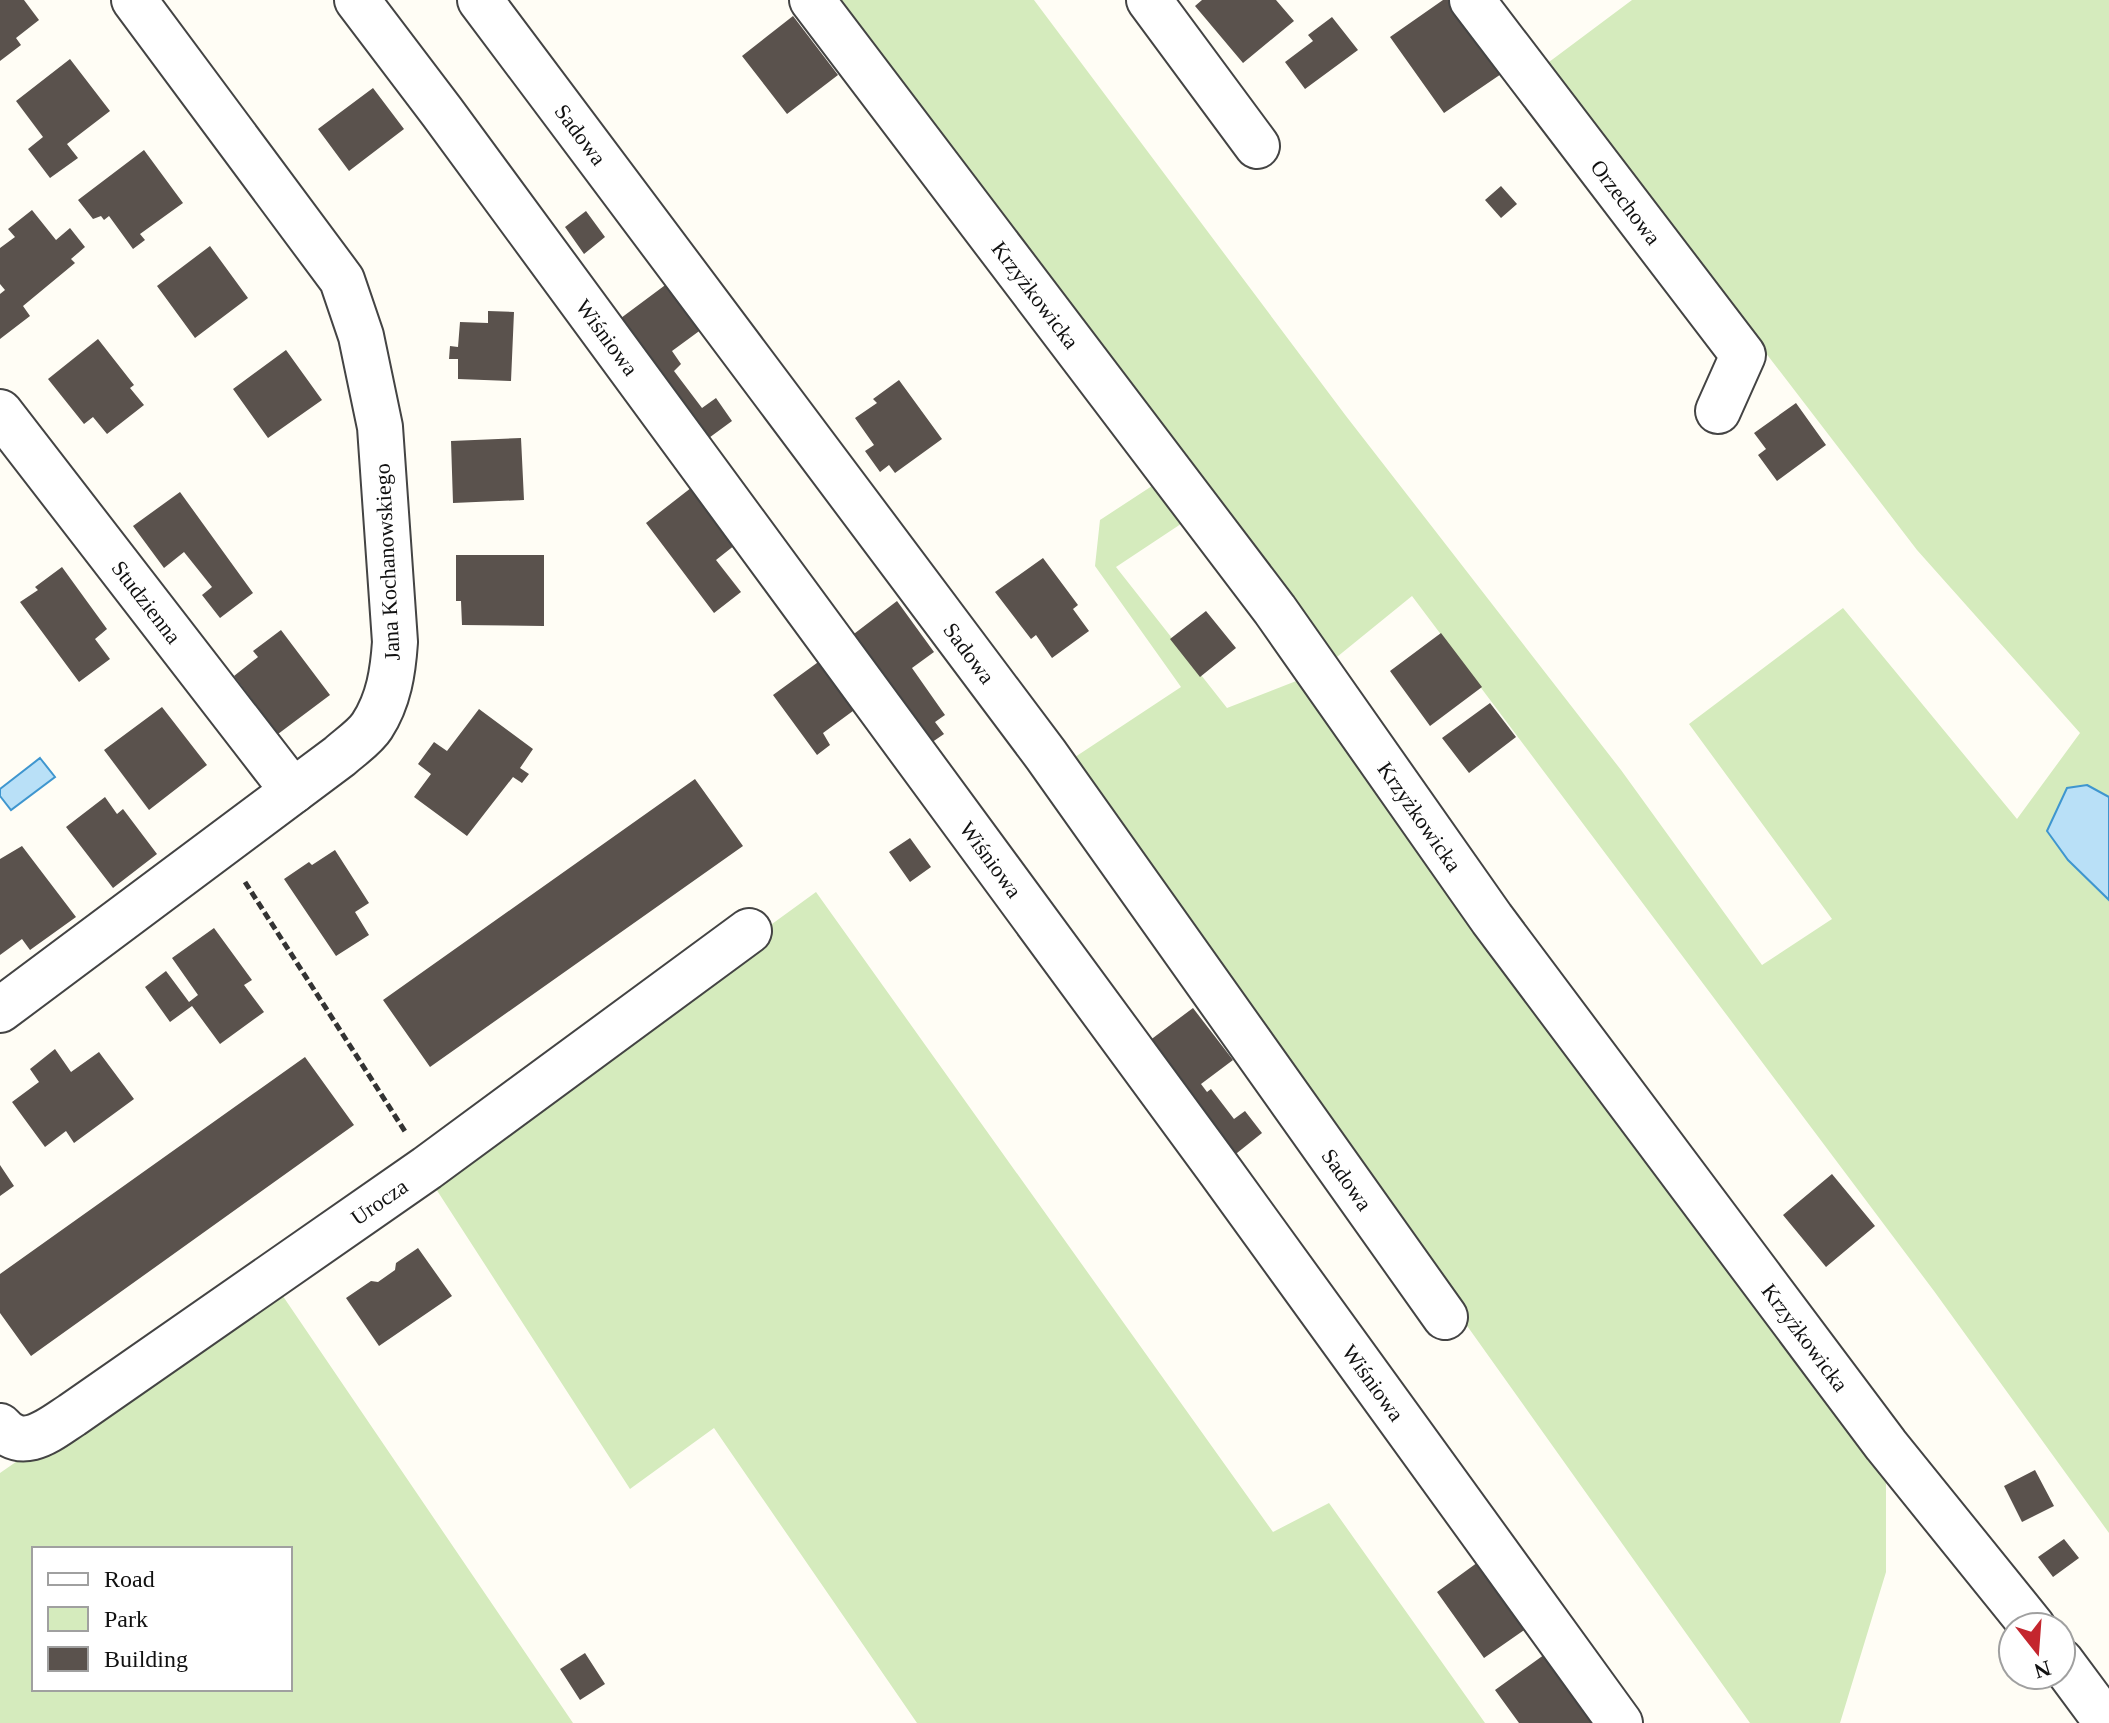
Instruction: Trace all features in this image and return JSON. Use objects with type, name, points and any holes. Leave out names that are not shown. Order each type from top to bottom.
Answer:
[{"type":"street","name":"Jana Kochanowskiego","points":[[0,1010],[340,756],[371,728],[387,695],[393,673],[395,642],[380,427],[361,336],[342,280],[134,0]]},
{"type":"street","name":"Wiśniowa","points":[[357,0],[470,149],[1209,1155],[1620,1723]]},
{"type":"street","name":"Sadowa","points":[[480,0],[1046,755],[1445,1317]]},
{"type":"street","name":"Krzyżkowicka","points":[[812,0],[1275,610],[1492,919],[1822,1360],[1886,1445],[2020,1611]]},
{"type":"street","points":[[1149,0],[1257,146]]},
{"type":"street","name":"Orzechowa","points":[[1472,0],[1743,355],[1718,411]]},
{"type":"street","name":"Studzienna","points":[[0,412],[293,791]]},
{"type":"street","name":"Urocza","points":[[0,1426],[15,1438],[44,1433],[430,1166],[749,931]]},
{"type":"street","points":[[2077,1683],[2107,1723]]},
{"type":"path","points":[[221,844],[430,1166]]},
{"type":"green space","points":[[828,0],[1034,0],[1346,416],[1621,770],[1762,965],[1832,919],[1689,724],[1843,608],[2017,819],[2080,733],[1917,550],[1545,65],[1632,0],[2109,0],[2109,1533],[1934,1291],[1412,596],[1332,661],[1211,504],[1116,567],[1227,708],[1309,676],[1886,1445],[1886,1572],[1840,1723],[1750,1723],[1066,763],[1181,687],[1095,566],[1100,520],[1181,467]]},
{"type":"green space","points":[[816,892],[1273,1532],[1329,1503],[1485,1723],[917,1723],[714,1428],[630,1489],[427,1175]]},
{"type":"green space","points":[[274,1283],[573,1723],[0,1723],[0,1473]]},
{"type":"water","points":[[40,758],[55,777],[11,810],[0,796],[0,789]]},
{"type":"water","points":[[2087,785],[2109,797],[2109,900],[2068,860],[2047,831],[2067,788]]},
{"type":"building","points":[[0,0],[24,0],[39,20],[16,38],[21,45],[0,61]]},
{"type":"building","points":[[1202,0],[1276,0],[1294,21],[1243,63],[1195,6]]},
{"type":"building","points":[[1443,0],[1457,0],[1507,70],[1444,113],[1390,37]]},
{"type":"building","points":[[793,16],[838,75],[787,114],[742,56]]},
{"type":"building","points":[[1332,17],[1358,50],[1305,89],[1285,62],[1313,41],[1308,35]]},
{"type":"building","points":[[70,59],[110,111],[67,144],[78,158],[50,178],[28,149],[43,137],[16,101]]},
{"type":"building","points":[[373,88],[404,129],[349,171],[318,129]]},
{"type":"building","points":[[144,150],[183,203],[140,234],[145,240],[133,249],[109,216],[104,220],[101,216],[93,219],[78,200]]},
{"type":"building","points":[[1501,186],[1517,204],[1501,218],[1485,200]]},
{"type":"building","points":[[32,210],[56,240],[70,228],[85,247],[71,259],[75,263],[23,306],[30,316],[0,339],[0,294],[5,290],[0,284],[0,248],[15,237],[8,229]]},
{"type":"building","points":[[586,211],[605,237],[584,254],[565,227]]},
{"type":"building","points":[[210,246],[248,298],[195,338],[157,286]]},
{"type":"building","points":[[668,283],[702,329],[672,351],[681,364],[674,371],[702,408],[716,398],[732,421],[702,443],[647,369],[655,364],[621,318]]},
{"type":"building","points":[[488,311],[514,312],[511,381],[458,379],[458,359],[449,359],[450,346],[458,347],[460,322],[488,323]]},
{"type":"building","points":[[98,339],[134,385],[130,388],[144,405],[107,434],[93,417],[84,424],[48,379]]},
{"type":"building","points":[[286,350],[322,400],[268,438],[233,389]]},
{"type":"building","points":[[899,380],[942,439],[895,473],[889,465],[880,472],[865,451],[874,445],[855,418],[877,403],[873,399]]},
{"type":"building","points":[[1796,403],[1826,445],[1777,481],[1758,455],[1766,449],[1754,433]]},
{"type":"building","points":[[521,438],[524,500],[453,503],[451,441]]},
{"type":"building","points":[[696,484],[740,541],[716,560],[741,592],[714,613],[646,523]]},
{"type":"building","points":[[180,492],[253,593],[220,618],[202,595],[212,587],[184,552],[164,568],[133,526]]},
{"type":"building","points":[[456,555],[544,555],[544,626],[462,625],[461,601],[456,601]]},
{"type":"building","points":[[1043,558],[1078,605],[1073,609],[1089,631],[1052,658],[1036,635],[1031,639],[995,592]]},
{"type":"building","points":[[62,567],[107,629],[95,639],[110,659],[79,682],[20,602]]},
{"type":"building","points":[[897,601],[934,652],[912,668],[945,715],[935,722],[944,734],[925,747],[846,640]]},
{"type":"building","points":[[1206,611],[1236,648],[1200,677],[1170,639]]},
{"type":"building","points":[[281,630],[330,695],[278,734],[234,676],[258,657],[253,651]]},
{"type":"building","points":[[1441,633],[1482,687],[1430,726],[1390,671]]},
{"type":"building","points":[[821,660],[857,708],[823,733],[830,745],[817,755],[773,695]]},
{"type":"building","points":[[1490,703],[1516,737],[1469,773],[1442,738]]},
{"type":"building","points":[[162,707],[207,765],[149,810],[104,750]]},
{"type":"building","points":[[479,709],[533,749],[520,768],[529,774],[522,783],[513,777],[467,836],[414,797],[431,774],[418,764],[434,742],[447,751]]},
{"type":"building","points":[[695,779],[743,846],[430,1067],[383,1000]]},
{"type":"building","points":[[105,797],[117,814],[123,809],[157,854],[113,888],[66,827]]},
{"type":"building","points":[[910,838],[931,867],[910,882],[889,852]]},
{"type":"building","points":[[22,846],[76,917],[30,950],[22,939],[0,955],[0,859]]},
{"type":"building","points":[[335,850],[369,903],[355,912],[369,935],[336,956],[284,879],[309,862],[312,865]]},
{"type":"building","points":[[214,928],[252,980],[244,985],[264,1012],[220,1044],[192,1006],[170,1022],[145,987],[166,971],[189,1002],[198,995],[172,958]]},
{"type":"building","points":[[1193,1008],[1233,1060],[1201,1084],[1207,1092],[1211,1089],[1234,1119],[1245,1111],[1262,1133],[1232,1157],[1145,1044]]},
{"type":"building","points":[[55,1049],[71,1072],[99,1052],[134,1099],[74,1143],[66,1131],[45,1147],[12,1102],[39,1082],[30,1069]]},
{"type":"building","points":[[305,1057],[354,1125],[31,1356],[0,1313],[0,1274]]},
{"type":"building","points":[[0,1165],[14,1186],[0,1196]]},
{"type":"building","points":[[1832,1174],[1875,1226],[1826,1267],[1783,1215]]},
{"type":"building","points":[[418,1248],[452,1296],[379,1346],[346,1298],[371,1281],[378,1282],[395,1270],[396,1263]]},
{"type":"building","points":[[2035,1470],[2054,1506],[2022,1522],[2004,1486]]},
{"type":"building","points":[[2064,1539],[2079,1558],[2053,1577],[2038,1557]]},
{"type":"building","points":[[1485,1557],[1533,1624],[1484,1658],[1437,1592]]},
{"type":"building","points":[[1548,1652],[1600,1723],[1519,1723],[1495,1690]]},
{"type":"building","points":[[585,1653],[605,1684],[580,1700],[560,1669]]}]
